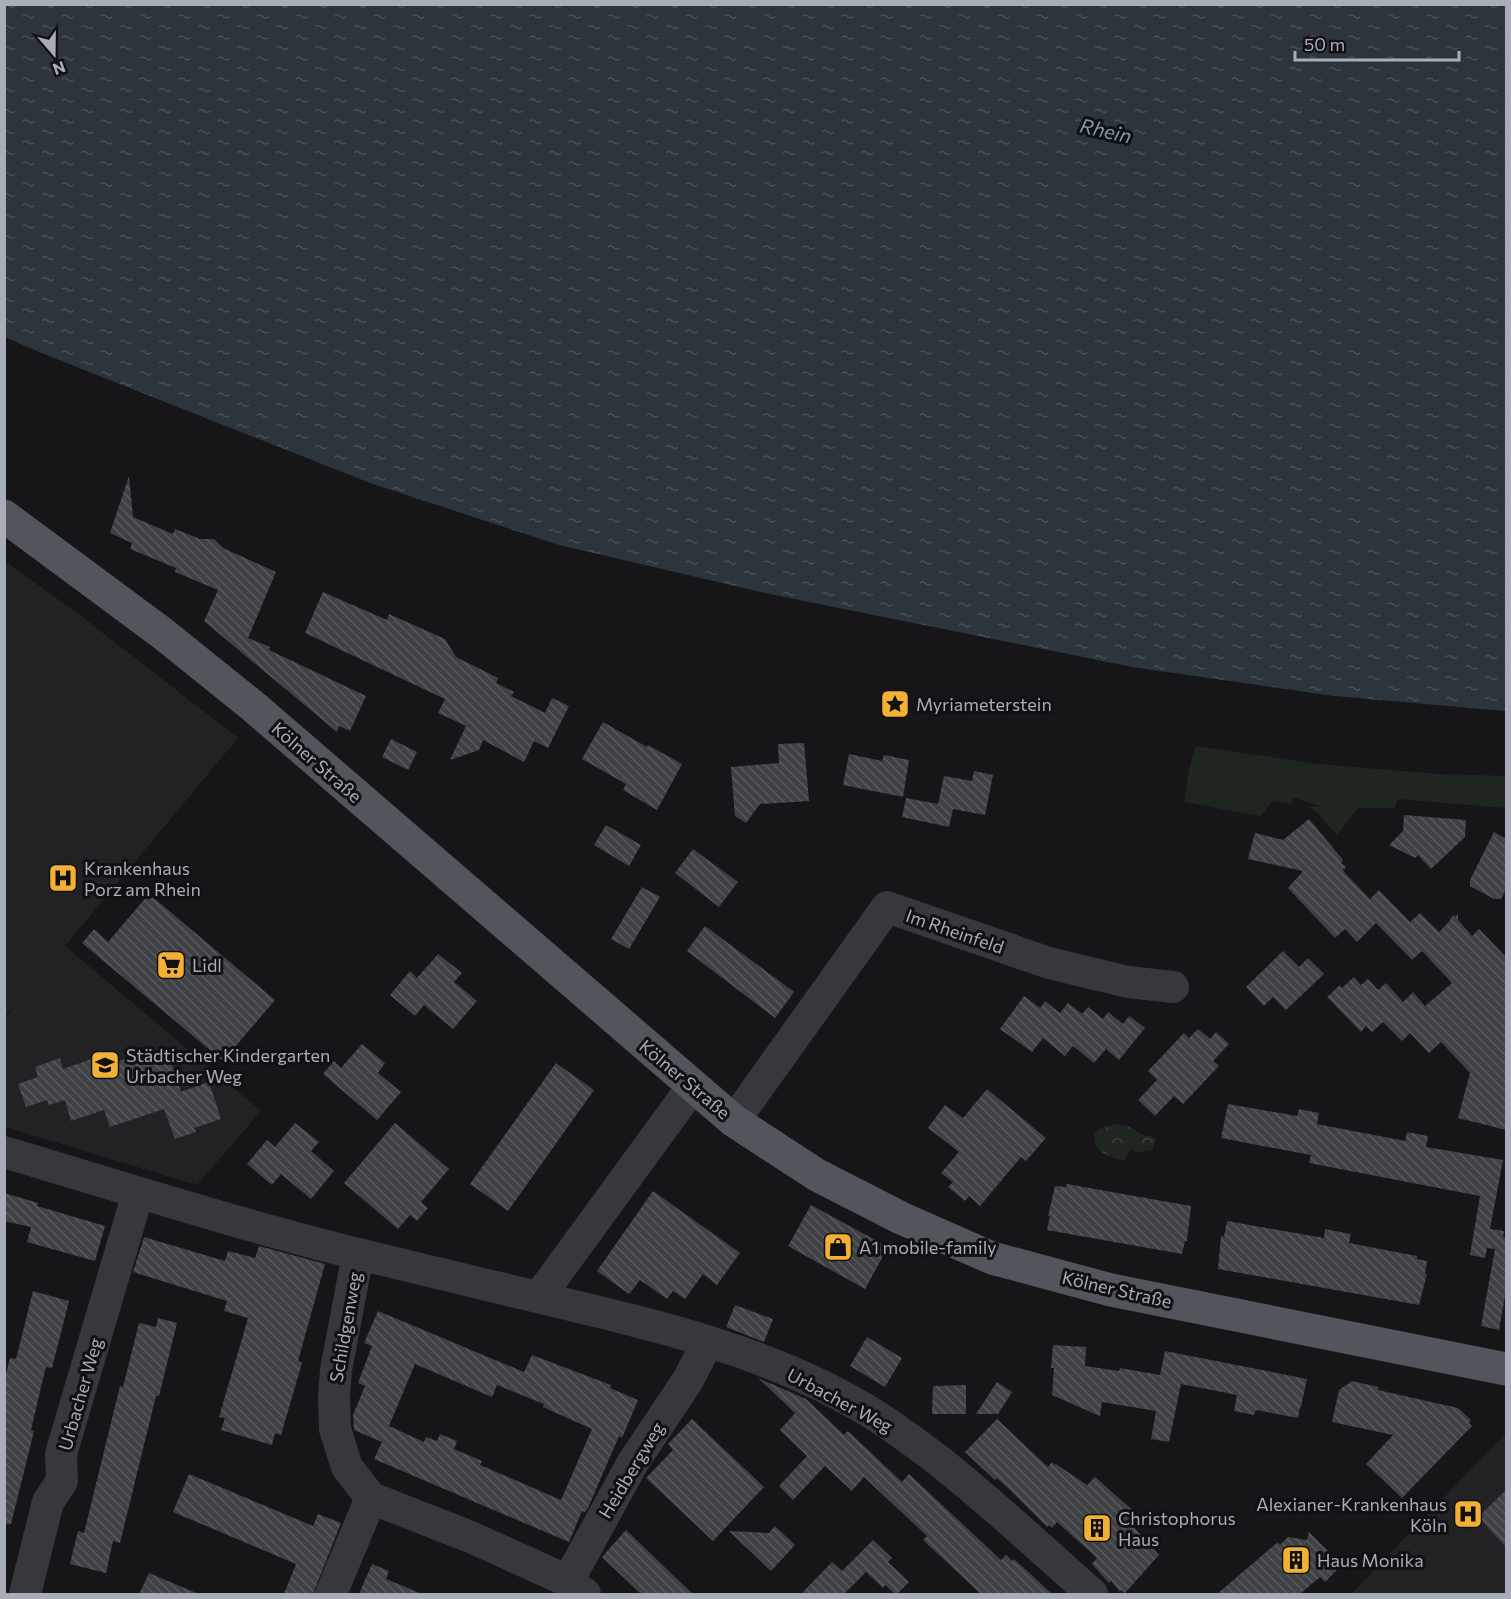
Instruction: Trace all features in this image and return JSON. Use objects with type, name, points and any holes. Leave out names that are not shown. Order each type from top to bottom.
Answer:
[{"type":"main road","name":"Kölner Straße","points":[[4,516],[162,633],[254,707],[734,1121],[817,1175],[901,1218],[992,1258],[1111,1290],[1506,1369]]},
{"type":"street","name":"Im Rheinfeld","points":[[734,1121],[887,907],[1049,963],[1128,982],[1173,987]]},
{"type":"street","points":[[539,1298],[693,1086]]},
{"type":"street","name":"Urbacher Weg","points":[[4,1152],[138,1193],[358,1254],[650,1323],[742,1352],[810,1380],[865,1409],[912,1440],[962,1480],[1092,1594]]},
{"type":"street","name":"Urbacher Weg","points":[[25,1594],[48,1502],[62,1481],[61,1454],[138,1193]]},
{"type":"street","name":"Schildgenweg","points":[[358,1254],[336,1370],[335,1429],[347,1467],[371,1498]]},
{"type":"street","name":"Heidbergweg","points":[[576,1588],[632,1464],[688,1380],[708,1341]]},
{"type":"street","points":[[331,1594],[371,1498],[473,1538],[576,1588]]},
{"type":"shaded area","name":"Krankenhaus Porz am Rhein","points":[[5,561],[81,616],[238,738],[65,946],[261,1111],[197,1185],[5,1127],[5,1019],[21,999],[5,1017]]},
{"type":"shaded area","name":"Alexianer-Krankenhaus Köln","points":[[1506,1433],[1506,1594],[1351,1594]]},
{"type":"green space","points":[[1196,746],[1318,764],[1439,774],[1506,776],[1506,808],[1398,799],[1395,808],[1358,808],[1337,835],[1309,807],[1321,806],[1294,798],[1291,804],[1272,801],[1261,816],[1184,802],[1190,764]]},
{"type":"green space","points":[[1116,1124],[1131,1127],[1141,1134],[1156,1138],[1152,1151],[1146,1150],[1139,1153],[1131,1150],[1125,1161],[1113,1158],[1100,1150],[1094,1135],[1099,1129]]},
{"type":"water","name":"Rhein","points":[[5,4],[1506,5],[1506,711],[1334,696],[1132,667],[765,593],[559,545],[370,483],[5,337]]},
{"type":"building","points":[[129,476],[133,517],[173,534],[175,529],[200,539],[214,539],[223,548],[276,572],[248,638],[366,696],[350,731],[339,726],[337,732],[204,621],[218,590],[175,572],[176,568],[130,549],[132,543],[110,533]]},
{"type":"building","points":[[323,592],[387,620],[389,614],[445,639],[456,657],[498,678],[496,683],[514,692],[511,696],[545,713],[552,698],[569,706],[548,748],[534,741],[524,762],[483,740],[479,750],[450,760],[466,726],[438,713],[445,699],[305,633]]},
{"type":"building","points":[[603,722],[682,764],[657,810],[623,790],[626,784],[582,759]]},
{"type":"building","points":[[391,739],[417,752],[408,770],[382,757]]},
{"type":"building","points":[[804,743],[809,801],[760,804],[746,823],[735,816],[731,767],[779,763],[778,744]]},
{"type":"building","points":[[849,754],[882,761],[884,755],[909,760],[903,797],[843,785]]},
{"type":"building","points":[[974,771],[993,775],[985,815],[953,809],[949,827],[902,817],[906,798],[938,804],[944,776],[972,781]]},
{"type":"building","points":[[1404,815],[1466,820],[1465,837],[1431,869],[1418,855],[1415,858],[1389,845],[1403,831]]},
{"type":"building","points":[[1309,819],[1343,860],[1341,863],[1346,867],[1343,870],[1345,873],[1370,899],[1379,890],[1410,922],[1420,913],[1439,932],[1453,915],[1455,917],[1458,914],[1458,920],[1472,936],[1479,929],[1506,957],[1506,1130],[1458,1118],[1470,1073],[1441,1042],[1429,1053],[1410,1033],[1402,1041],[1383,1022],[1372,1032],[1366,1026],[1361,1032],[1327,997],[1340,985],[1342,988],[1354,977],[1361,985],[1368,979],[1378,990],[1386,983],[1403,1002],[1413,992],[1425,1006],[1452,983],[1422,951],[1412,960],[1376,923],[1357,942],[1345,929],[1335,938],[1288,888],[1303,871],[1248,859],[1255,833],[1283,840]]},
{"type":"building","points":[[606,825],[641,845],[629,866],[594,845]]},
{"type":"building","points":[[1494,832],[1506,839],[1506,889],[1501,899],[1494,899],[1470,886],[1470,880]]},
{"type":"building","points":[[693,849],[738,882],[719,907],[675,873]]},
{"type":"building","points":[[642,887],[660,897],[629,949],[611,939]]},
{"type":"building","name":"Lidl","points":[[149,894],[275,1000],[223,1061],[82,943],[94,929],[108,942]]},
{"type":"building","points":[[705,926],[794,992],[775,1018],[687,951]]},
{"type":"building","points":[[1283,951],[1299,967],[1308,958],[1324,974],[1286,1010],[1273,997],[1264,1006],[1246,987]]},
{"type":"building","points":[[438,954],[462,973],[454,982],[477,1001],[453,1029],[424,1005],[415,1016],[390,995],[410,971],[417,978]]},
{"type":"building","points":[[1024,996],[1040,1008],[1045,1001],[1060,1013],[1068,1003],[1082,1014],[1088,1007],[1103,1019],[1108,1012],[1123,1024],[1129,1016],[1145,1028],[1119,1060],[1106,1049],[1094,1063],[1073,1046],[1065,1056],[1043,1038],[1032,1052],[1000,1029]]},
{"type":"building","points":[[1198,1029],[1210,1039],[1216,1032],[1229,1044],[1213,1061],[1219,1066],[1183,1104],[1174,1096],[1155,1116],[1138,1100],[1157,1080],[1148,1071],[1184,1033],[1189,1038]]},
{"type":"building","points":[[362,1044],[385,1063],[378,1073],[401,1092],[377,1120],[323,1074],[334,1061],[341,1068]]},
{"type":"building","points":[[112,1052],[115,1062],[141,1054],[144,1064],[169,1055],[181,1092],[209,1082],[221,1119],[194,1128],[196,1132],[175,1139],[164,1109],[110,1127],[104,1110],[71,1121],[65,1100],[49,1105],[47,1100],[26,1107],[18,1084],[38,1077],[35,1067],[60,1058],[63,1069]]},
{"type":"building","points":[[556,1063],[594,1090],[508,1211],[470,1184]]},
{"type":"building","points":[[987,1089],[1046,1138],[1026,1161],[1021,1157],[980,1206],[969,1196],[965,1201],[948,1187],[953,1182],[941,1173],[959,1152],[928,1128],[945,1105],[963,1118]]},
{"type":"building","points":[[1228,1104],[1297,1116],[1299,1109],[1319,1113],[1317,1124],[1405,1141],[1407,1132],[1428,1136],[1426,1147],[1503,1160],[1490,1229],[1504,1231],[1503,1237],[1506,1238],[1506,1290],[1499,1330],[1481,1326],[1495,1249],[1487,1248],[1485,1258],[1470,1255],[1480,1196],[1309,1163],[1311,1155],[1221,1138]]},
{"type":"building","points":[[295,1123],[319,1142],[311,1151],[334,1171],[311,1199],[281,1174],[272,1185],[247,1164],[267,1140],[275,1147]]},
{"type":"building","points":[[395,1123],[449,1169],[421,1202],[428,1208],[417,1221],[410,1215],[398,1229],[344,1183]]},
{"type":"building","points":[[1067,1184],[1191,1206],[1187,1241],[1185,1241],[1182,1254],[1047,1230],[1055,1186],[1066,1187]]},
{"type":"building","points":[[653,1191],[740,1253],[717,1285],[703,1274],[685,1299],[673,1291],[667,1299],[640,1280],[629,1294],[597,1271]]},
{"type":"building","points":[[4,1193],[38,1203],[37,1206],[105,1226],[95,1261],[27,1242],[31,1227],[4,1221]]},
{"type":"building","name":"A1 mobile-family","points":[[811,1205],[888,1247],[865,1289],[788,1246]]},
{"type":"building","points":[[1227,1221],[1324,1238],[1325,1229],[1351,1234],[1349,1243],[1417,1256],[1417,1259],[1427,1261],[1425,1274],[1427,1274],[1419,1305],[1218,1269],[1221,1236],[1224,1237]]},
{"type":"building","points":[[144,1237],[225,1261],[228,1251],[255,1258],[259,1246],[325,1264],[298,1361],[302,1363],[281,1435],[275,1433],[272,1445],[221,1430],[225,1418],[219,1417],[248,1318],[224,1311],[227,1301],[133,1272]]},
{"type":"building","points":[[33,1291],[69,1301],[52,1368],[46,1367],[31,1430],[34,1431],[11,1524],[4,1524],[4,1382],[10,1358],[16,1359]]},
{"type":"building","points":[[735,1305],[773,1319],[764,1342],[726,1327]]},
{"type":"building","points":[[378,1311],[524,1372],[532,1355],[611,1385],[610,1388],[638,1400],[622,1438],[619,1436],[588,1508],[585,1512],[582,1511],[569,1542],[374,1459],[382,1442],[354,1430],[353,1415],[365,1386],[358,1383],[372,1346],[364,1343]],"holes":[[[415,1364],[492,1397],[497,1385],[544,1404],[543,1407],[592,1429],[561,1500],[480,1465],[482,1461],[454,1449],[457,1441],[440,1434],[437,1441],[426,1437],[424,1442],[389,1426]]]},
{"type":"building","points":[[158,1318],[177,1323],[159,1396],[156,1396],[120,1543],[113,1541],[106,1573],[70,1564],[78,1531],[84,1533],[120,1386],[123,1387],[139,1323],[156,1327]]},
{"type":"building","points":[[867,1337],[902,1358],[885,1387],[850,1366]]},
{"type":"building","points":[[1053,1345],[1086,1347],[1085,1366],[1119,1371],[1120,1368],[1160,1375],[1165,1351],[1307,1379],[1298,1418],[1256,1410],[1254,1415],[1234,1411],[1237,1395],[1181,1384],[1169,1442],[1151,1439],[1156,1411],[1102,1402],[1100,1416],[1052,1395]]},
{"type":"building","points":[[758,1378],[806,1399],[844,1435],[848,1431],[902,1482],[909,1474],[1001,1560],[1006,1555],[1012,1561],[1014,1559],[1052,1594],[981,1594],[923,1540],[927,1536],[864,1477],[852,1491],[825,1466],[793,1500],[779,1486],[807,1456],[780,1430],[795,1413]]},
{"type":"building","points":[[1352,1381],[1378,1387],[1378,1390],[1458,1408],[1471,1420],[1469,1423],[1472,1426],[1402,1498],[1366,1464],[1393,1435],[1332,1422],[1339,1390]]},
{"type":"building","points":[[997,1382],[1012,1392],[998,1414],[976,1414]]},
{"type":"building","points":[[966,1385],[966,1414],[932,1414],[933,1386]]},
{"type":"building","points":[[692,1419],[764,1487],[713,1541],[646,1478],[673,1450],[668,1444]]},
{"type":"building","name":"Christophorus Haus","points":[[997,1419],[1048,1467],[1052,1462],[1087,1485],[1095,1477],[1138,1515],[1131,1524],[1159,1555],[1125,1593],[1121,1590],[1120,1592],[1111,1581],[1109,1583],[1092,1564],[1097,1558],[1057,1522],[1052,1528],[1049,1525],[1047,1527],[997,1478],[995,1480],[965,1452]]},
{"type":"building","points":[[189,1474],[313,1526],[318,1514],[341,1523],[313,1594],[284,1594],[296,1564],[173,1512]]},
{"type":"building","points":[[1506,1490],[1506,1547],[1478,1517]]},
{"type":"building","points":[[775,1526],[795,1545],[771,1571],[729,1531],[769,1533]]},
{"type":"building","points":[[626,1530],[693,1594],[641,1594],[602,1557]]},
{"type":"building","name":"Haus Monika","points":[[1309,1532],[1341,1566],[1325,1582],[1320,1577],[1300,1594],[1217,1594],[1278,1542],[1280,1545],[1288,1537],[1307,1540]]},
{"type":"building","points":[[873,1540],[892,1558],[888,1562],[909,1582],[897,1594],[885,1585],[883,1588],[866,1572],[844,1594],[801,1594],[832,1562],[842,1571]]},
{"type":"building","points":[[372,1564],[389,1571],[386,1579],[422,1594],[359,1594]]},
{"type":"building","points":[[149,1573],[163,1579],[199,1594],[139,1594]]},
{"type":"place","name":"Myriameterstein","points":[[895,704]]},
{"type":"place","name":"Krankenhaus Porz am Rhein","points":[[63,878]]},
{"type":"place","name":"Lidl","points":[[171,965]]},
{"type":"place","name":"Städtischer Kindergarten Urbacher Weg","points":[[105,1065]]},
{"type":"place","name":"A1 mobile-family","points":[[838,1247]]},
{"type":"place","name":"Alexianer-Krankenhaus Köln","points":[[1468,1514]]},
{"type":"place","name":"Christophorus Haus","points":[[1097,1528]]},
{"type":"place","name":"Haus Monika","points":[[1296,1560]]}]
